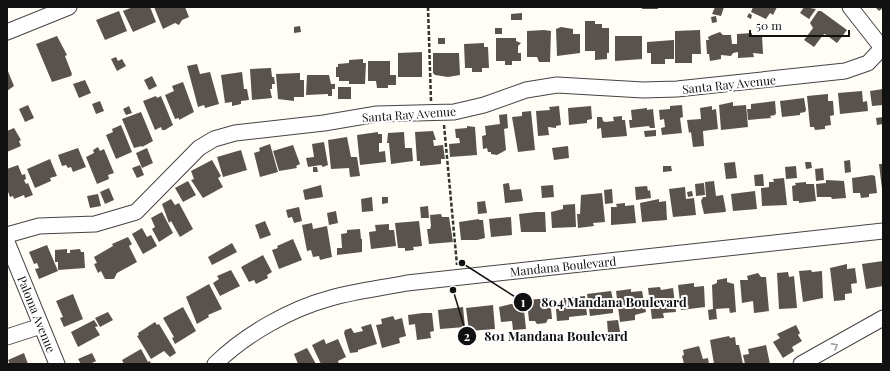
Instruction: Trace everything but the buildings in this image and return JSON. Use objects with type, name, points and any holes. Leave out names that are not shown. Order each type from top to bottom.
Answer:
[{"type":"street","points":[[7,32],[69,7]]},
{"type":"street","points":[[850,7],[883,49]]},
{"type":"street","name":"Santa Ray Avenue","points":[[7,236],[40,226],[95,224],[136,212],[199,148],[214,139],[235,133],[324,123],[377,114],[454,112],[484,105],[526,90],[557,85],[643,90],[677,89],[845,71],[868,63],[883,49]]},
{"type":"street","name":"Mandana Boulevard","points":[[215,364],[231,349],[278,319],[331,298],[407,283],[883,231]]},
{"type":"street","name":"Paloma Avenue","points":[[7,242],[58,364]]},
{"type":"street","points":[[801,364],[883,318]]},
{"type":"street","points":[[7,337],[41,326]]},
{"type":"path","points":[[428,7],[437,113],[458,278]]},
{"type":"place","name":"804 Mandana Boulevard","points":[[462,263]]},
{"type":"place","name":"801 Mandana Boulevard","points":[[453,290]]}]
